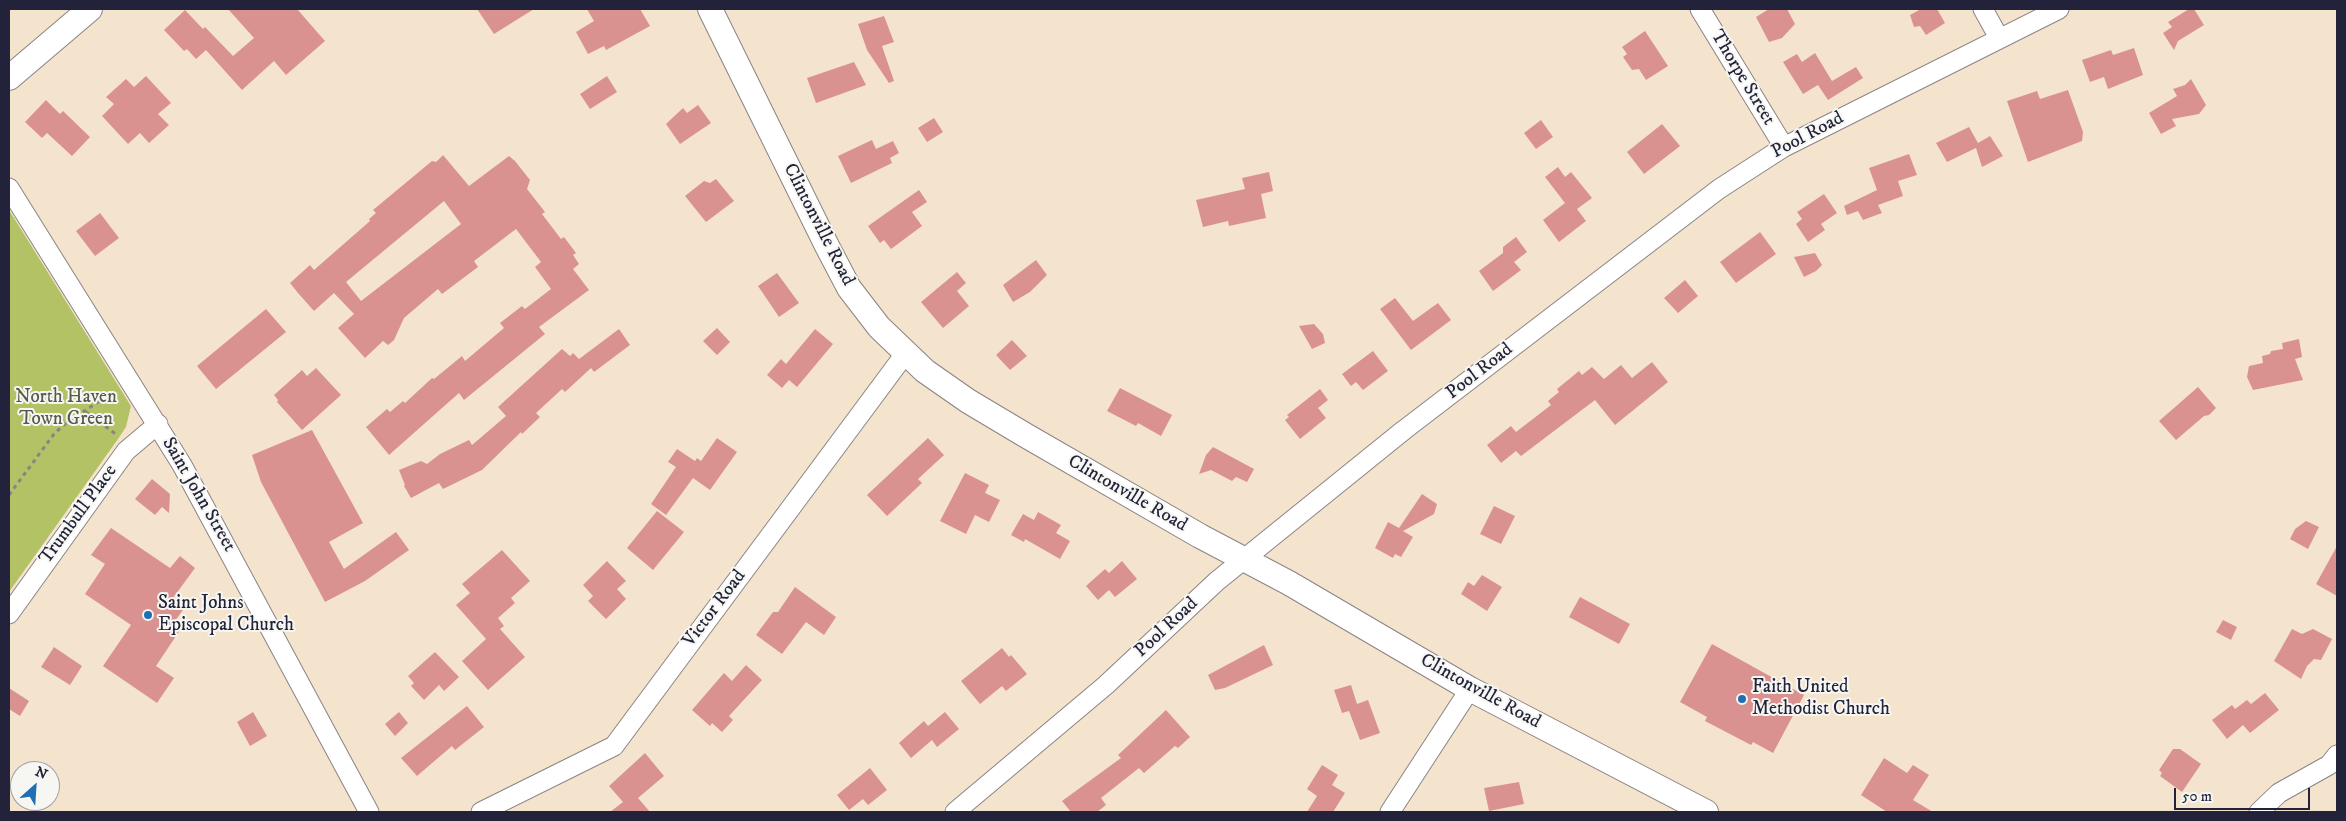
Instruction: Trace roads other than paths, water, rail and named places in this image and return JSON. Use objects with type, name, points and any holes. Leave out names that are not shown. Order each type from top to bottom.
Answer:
[{"type":"main road","points":[[9,78],[90,9]]},
{"type":"main road","name":"Clintonville Road","points":[[710,9],[842,276],[869,316],[905,354],[925,371],[968,401],[1470,689],[1706,812]]},
{"type":"street","name":"Thorpe Street","points":[[1700,9],[1784,147]]},
{"type":"street","points":[[1982,9],[1999,38]]},
{"type":"street","name":"Pool Road","points":[[955,812],[1106,685],[1217,581],[1404,430],[1719,189],[1784,147],[2059,9]]},
{"type":"street","name":"Saint John Street","points":[[9,188],[158,424],[214,520],[368,812]]},
{"type":"street","name":"Victor Road","points":[[481,812],[614,746],[905,354]]},
{"type":"street","name":"Trumbull Place","points":[[9,614],[126,451],[158,424]]},
{"type":"street","points":[[1390,812],[1470,689]]},
{"type":"street","points":[[2259,812],[2279,793],[2329,765],[2337,755]]},
{"type":"place","name":"Saint Johns Episcopal Church","points":[[148,615]]},
{"type":"place","name":"Faith United Methodist Church","points":[[1742,699]]},
{"type":"park label","name":"North Haven Town Green","points":[[66,409]]}]
